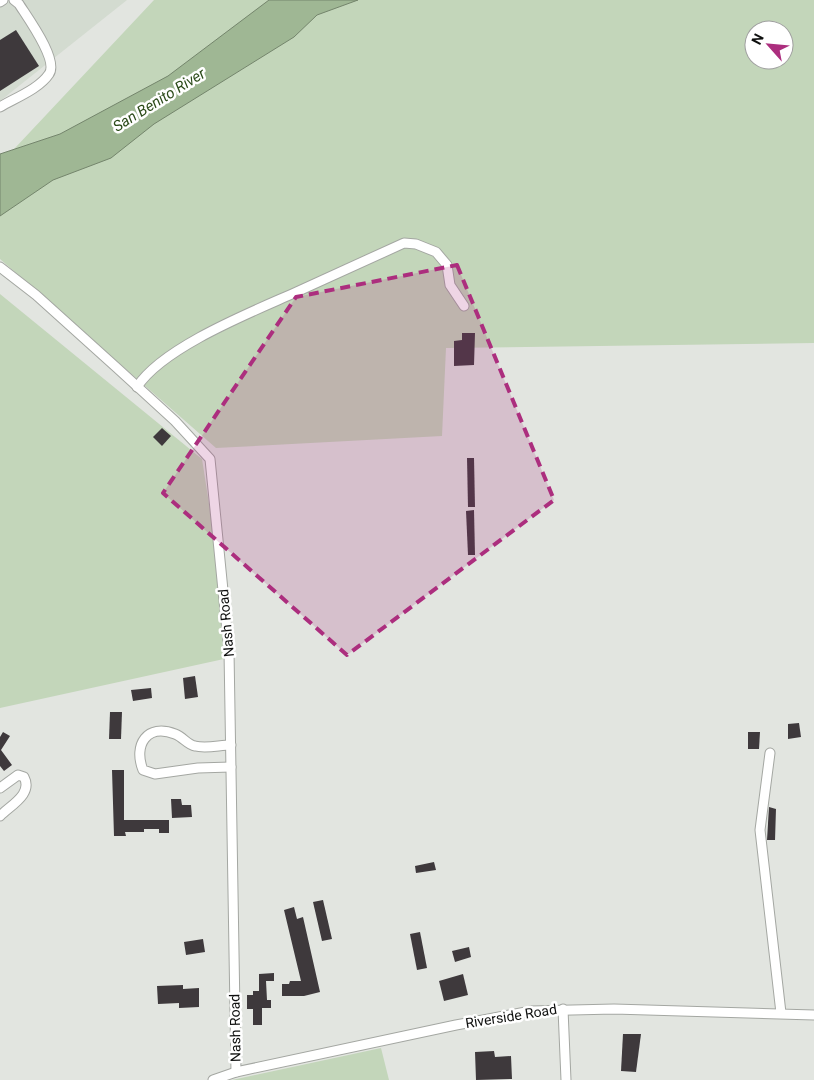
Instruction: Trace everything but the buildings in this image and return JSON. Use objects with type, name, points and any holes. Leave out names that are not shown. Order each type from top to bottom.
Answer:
[{"type":"street","points":[[0,107],[50,73],[51,63],[46,49],[19,4],[14,0]]},
{"type":"street","points":[[137,387],[144,376],[167,358],[221,326],[404,243],[416,244],[436,252],[447,265],[450,285],[464,306]]},
{"type":"street","name":"Nash Road","points":[[0,267],[42,300],[124,374],[175,421],[210,459],[230,651],[236,1072]]},
{"type":"street","points":[[231,745],[196,746],[176,734],[158,731],[144,738],[141,743],[139,757],[143,770],[155,774],[198,768],[231,767]]},
{"type":"street","points":[[770,753],[760,830],[781,1012]]},
{"type":"street","points":[[0,788],[18,775],[24,777],[27,782],[26,789],[20,799],[0,816]]},
{"type":"street","points":[[563,1008],[566,1080]]},
{"type":"street","name":"Riverside Road","points":[[213,1080],[236,1072],[474,1021],[530,1011],[563,1008],[781,1012],[814,1015]]},
{"type":"highlighted area","points":[[457,265],[554,500],[347,655],[163,493],[296,297]]},
{"type":"shaded area","points":[[0,0],[127,0],[0,101]]},
{"type":"shaded area","points":[[154,0],[814,0],[814,343],[446,348],[442,436],[216,448],[0,259],[0,164]]},
{"type":"shaded area","points":[[0,294],[202,459],[233,657],[0,708]]},
{"type":"shaded area","points":[[381,1048],[389,1080],[232,1080]]},
{"type":"water","name":"San Benito River","points":[[269,0],[358,0],[317,15],[294,37],[154,124],[111,158],[53,180],[0,216],[0,154],[60,134],[168,76]]}]
